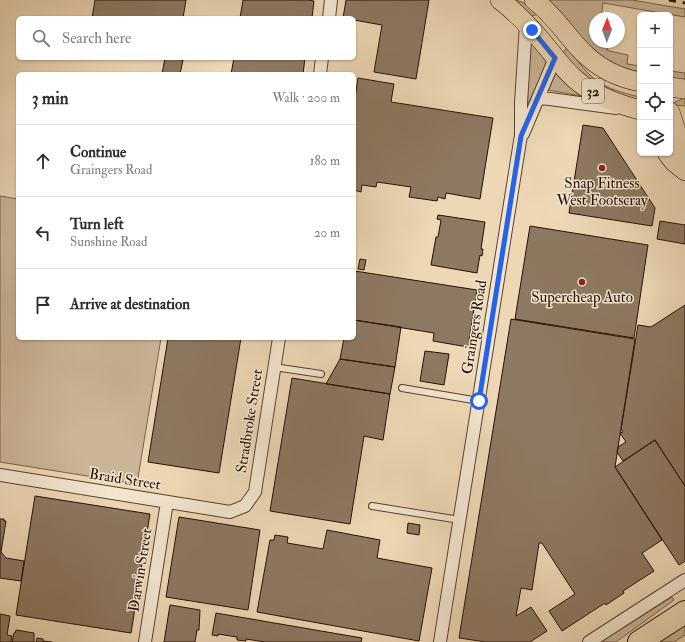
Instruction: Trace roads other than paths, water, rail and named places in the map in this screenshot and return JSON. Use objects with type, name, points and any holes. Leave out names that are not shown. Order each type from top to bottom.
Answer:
[{"type":"highway","points":[[639,642],[685,612]]},
{"type":"main road","name":"32","points":[[500,0],[526,24],[570,75],[587,88],[608,99],[637,109]]},
{"type":"main road","name":"32","points":[[534,0],[559,23],[587,56],[599,65],[622,78],[637,81]]},
{"type":"main road","points":[[526,24],[559,23],[562,42],[555,58]]},
{"type":"main road","points":[[673,87],[685,89]]},
{"type":"main road","points":[[673,113],[685,114]]},
{"type":"main road","points":[[672,120],[680,151],[674,162],[685,171]]},
{"type":"street","points":[[329,16],[332,0]]},
{"type":"street","name":"Graingers Road","points":[[440,642],[521,136],[521,103],[526,24]]},
{"type":"street","name":"Graingers Road","points":[[521,136],[555,58]]},
{"type":"street","points":[[320,72],[322,60]]},
{"type":"street","points":[[538,98],[637,110]]},
{"type":"street","name":"Stradbroke Street","points":[[245,506],[255,492],[279,340]]},
{"type":"street","name":"Braid Street","points":[[0,475],[230,512],[245,506]]},
{"type":"street","name":"Darwin Street","points":[[145,642],[167,502]]},
{"type":"street","points":[[589,642],[685,580]]},
{"type":"lane","points":[[274,367],[321,374]]},
{"type":"lane","points":[[402,388],[479,401]]},
{"type":"lane","points":[[372,506],[460,520]]},
{"type":"railway","points":[[669,0],[685,3]]},
{"type":"place","name":"Snap Fitness West Footscray","points":[[602,168]]},
{"type":"place","name":"Supercheap Auto","points":[[582,282]]}]
